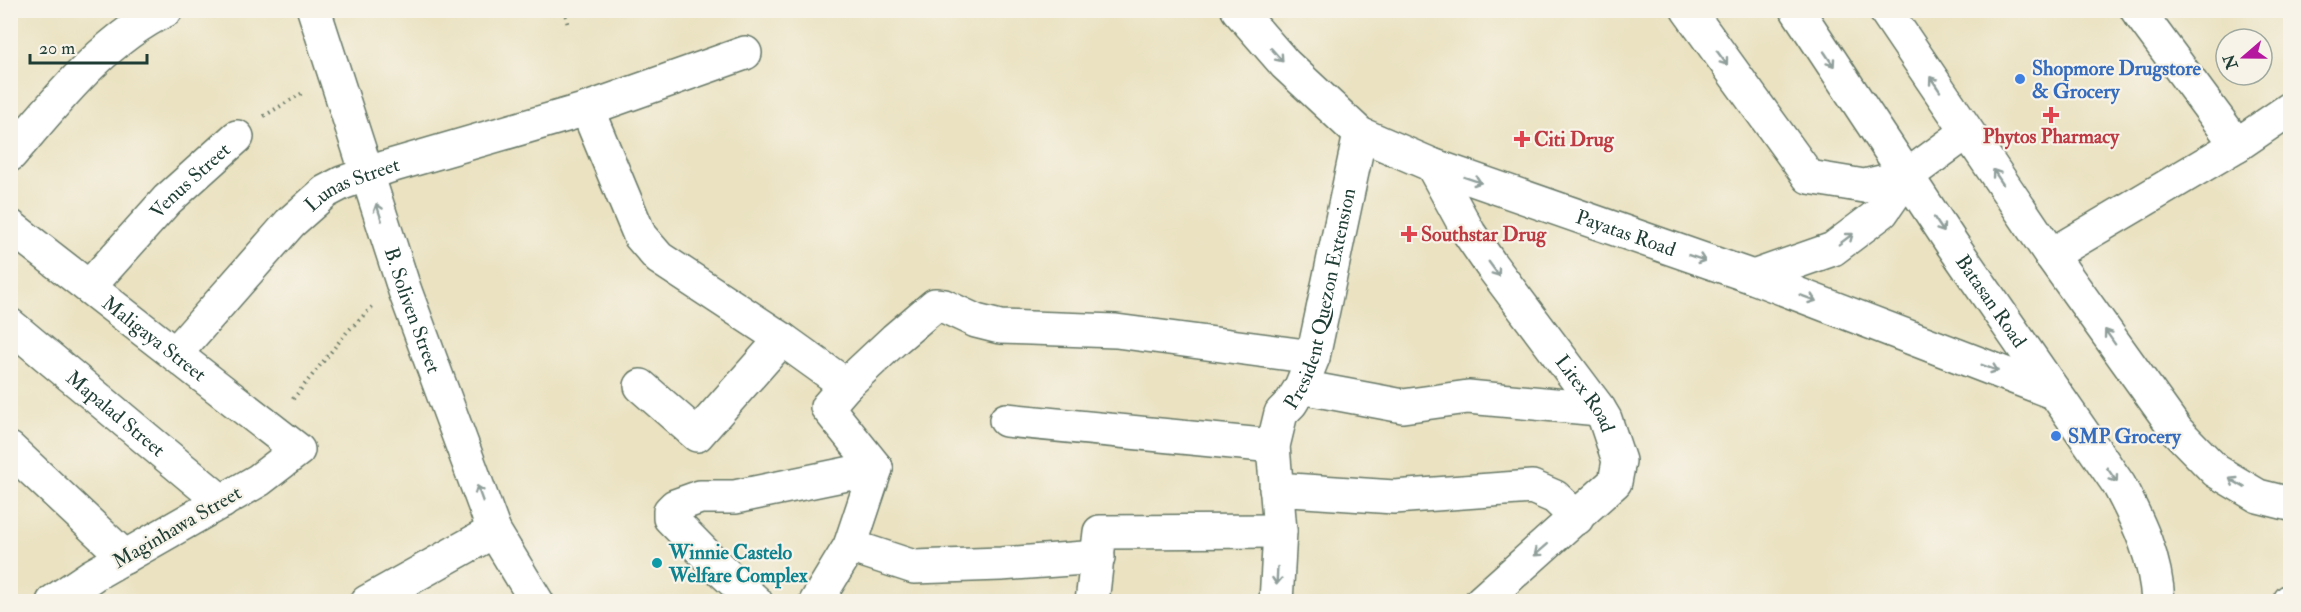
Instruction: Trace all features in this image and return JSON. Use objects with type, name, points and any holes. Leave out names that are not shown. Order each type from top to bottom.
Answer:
[{"type":"street","points":[[10,155],[50,109],[115,42],[166,10]]},
{"type":"street","name":"B. Soliven Street","points":[[314,10],[405,291],[494,531],[537,602]]},
{"type":"street","name":"Payatas Road","points":[[1238,10],[1285,64],[1359,134],[1432,165],[1753,277],[2055,393]]},
{"type":"street","points":[[1688,10],[1809,177],[1863,186],[1907,176]]},
{"type":"street","name":"Batasan Road","points":[[1797,10],[1907,176],[2120,485],[2141,528],[2157,578],[2158,602]]},
{"type":"street","points":[[1885,10],[2051,255],[2177,431],[2216,471],[2258,496],[2290,504]]},
{"type":"street","points":[[2137,10],[2237,145]]},
{"type":"street","name":"Lunas Street","points":[[175,354],[290,223],[325,192],[367,173],[487,136],[587,109],[745,53]]},
{"type":"street","points":[[587,109],[640,236],[659,258],[782,339],[846,385]]},
{"type":"street","points":[[2051,255],[2237,145],[2290,109]]},
{"type":"street","points":[[1753,277],[1833,249],[1882,212],[1907,176],[1967,132]]},
{"type":"street","name":"President Quezon Extension","points":[[1276,602],[1280,531],[1273,446],[1281,413],[1291,403],[1301,387],[1313,357],[1359,134]]},
{"type":"street","name":"Venus Street","points":[[89,287],[167,200],[237,136]]},
{"type":"street","name":"Litex Road","points":[[1432,165],[1469,233],[1599,409],[1605,419],[1619,461],[1615,482],[1481,602]]},
{"type":"street","name":"Maligaya Street","points":[[10,226],[298,450]]},
{"type":"street","points":[[876,468],[827,407],[846,385],[935,305],[944,306],[976,321],[999,327],[1116,331],[1313,357]]},
{"type":"street","name":"Mapalad Street","points":[[10,325],[222,502]]},
{"type":"street","points":[[641,386],[697,435],[782,339]]},
{"type":"street","points":[[1301,387],[1403,406],[1468,397],[1599,409]]},
{"type":"street","points":[[1006,420],[1273,446]]},
{"type":"street","points":[[10,449],[125,557]]},
{"type":"street","name":"Maginhawa Street","points":[[53,602],[274,470],[298,450]]},
{"type":"street","points":[[823,599],[850,546],[876,468]]},
{"type":"street","points":[[756,602],[718,568],[670,518],[670,511],[675,506],[700,497],[735,497],[876,468]]},
{"type":"street","points":[[1276,489],[1394,497],[1532,487],[1555,497],[1577,518]]},
{"type":"street","points":[[367,602],[494,531]]},
{"type":"street","points":[[1092,602],[1100,532],[1280,531]]},
{"type":"street","points":[[850,546],[914,567],[1098,557]]},
{"type":"path","points":[[564,10],[568,25]]},
{"type":"path","name":"Venus Street","points":[[237,136],[274,109],[307,90]]},
{"type":"path","points":[[269,427],[347,332],[376,305]]},
{"type":"place","name":"Shopmore Drugstore & Grocery","points":[[2020,79]]},
{"type":"place","name":"Phytos Pharmacy","points":[[2051,115]]},
{"type":"place","name":"Citi Drug","points":[[1522,139]]},
{"type":"place","name":"Southstar Drug","points":[[1409,234]]},
{"type":"place","name":"SMP Grocery","points":[[2056,436]]},
{"type":"place","name":"Winnie Castelo Welfare Complex","points":[[657,563]]}]
